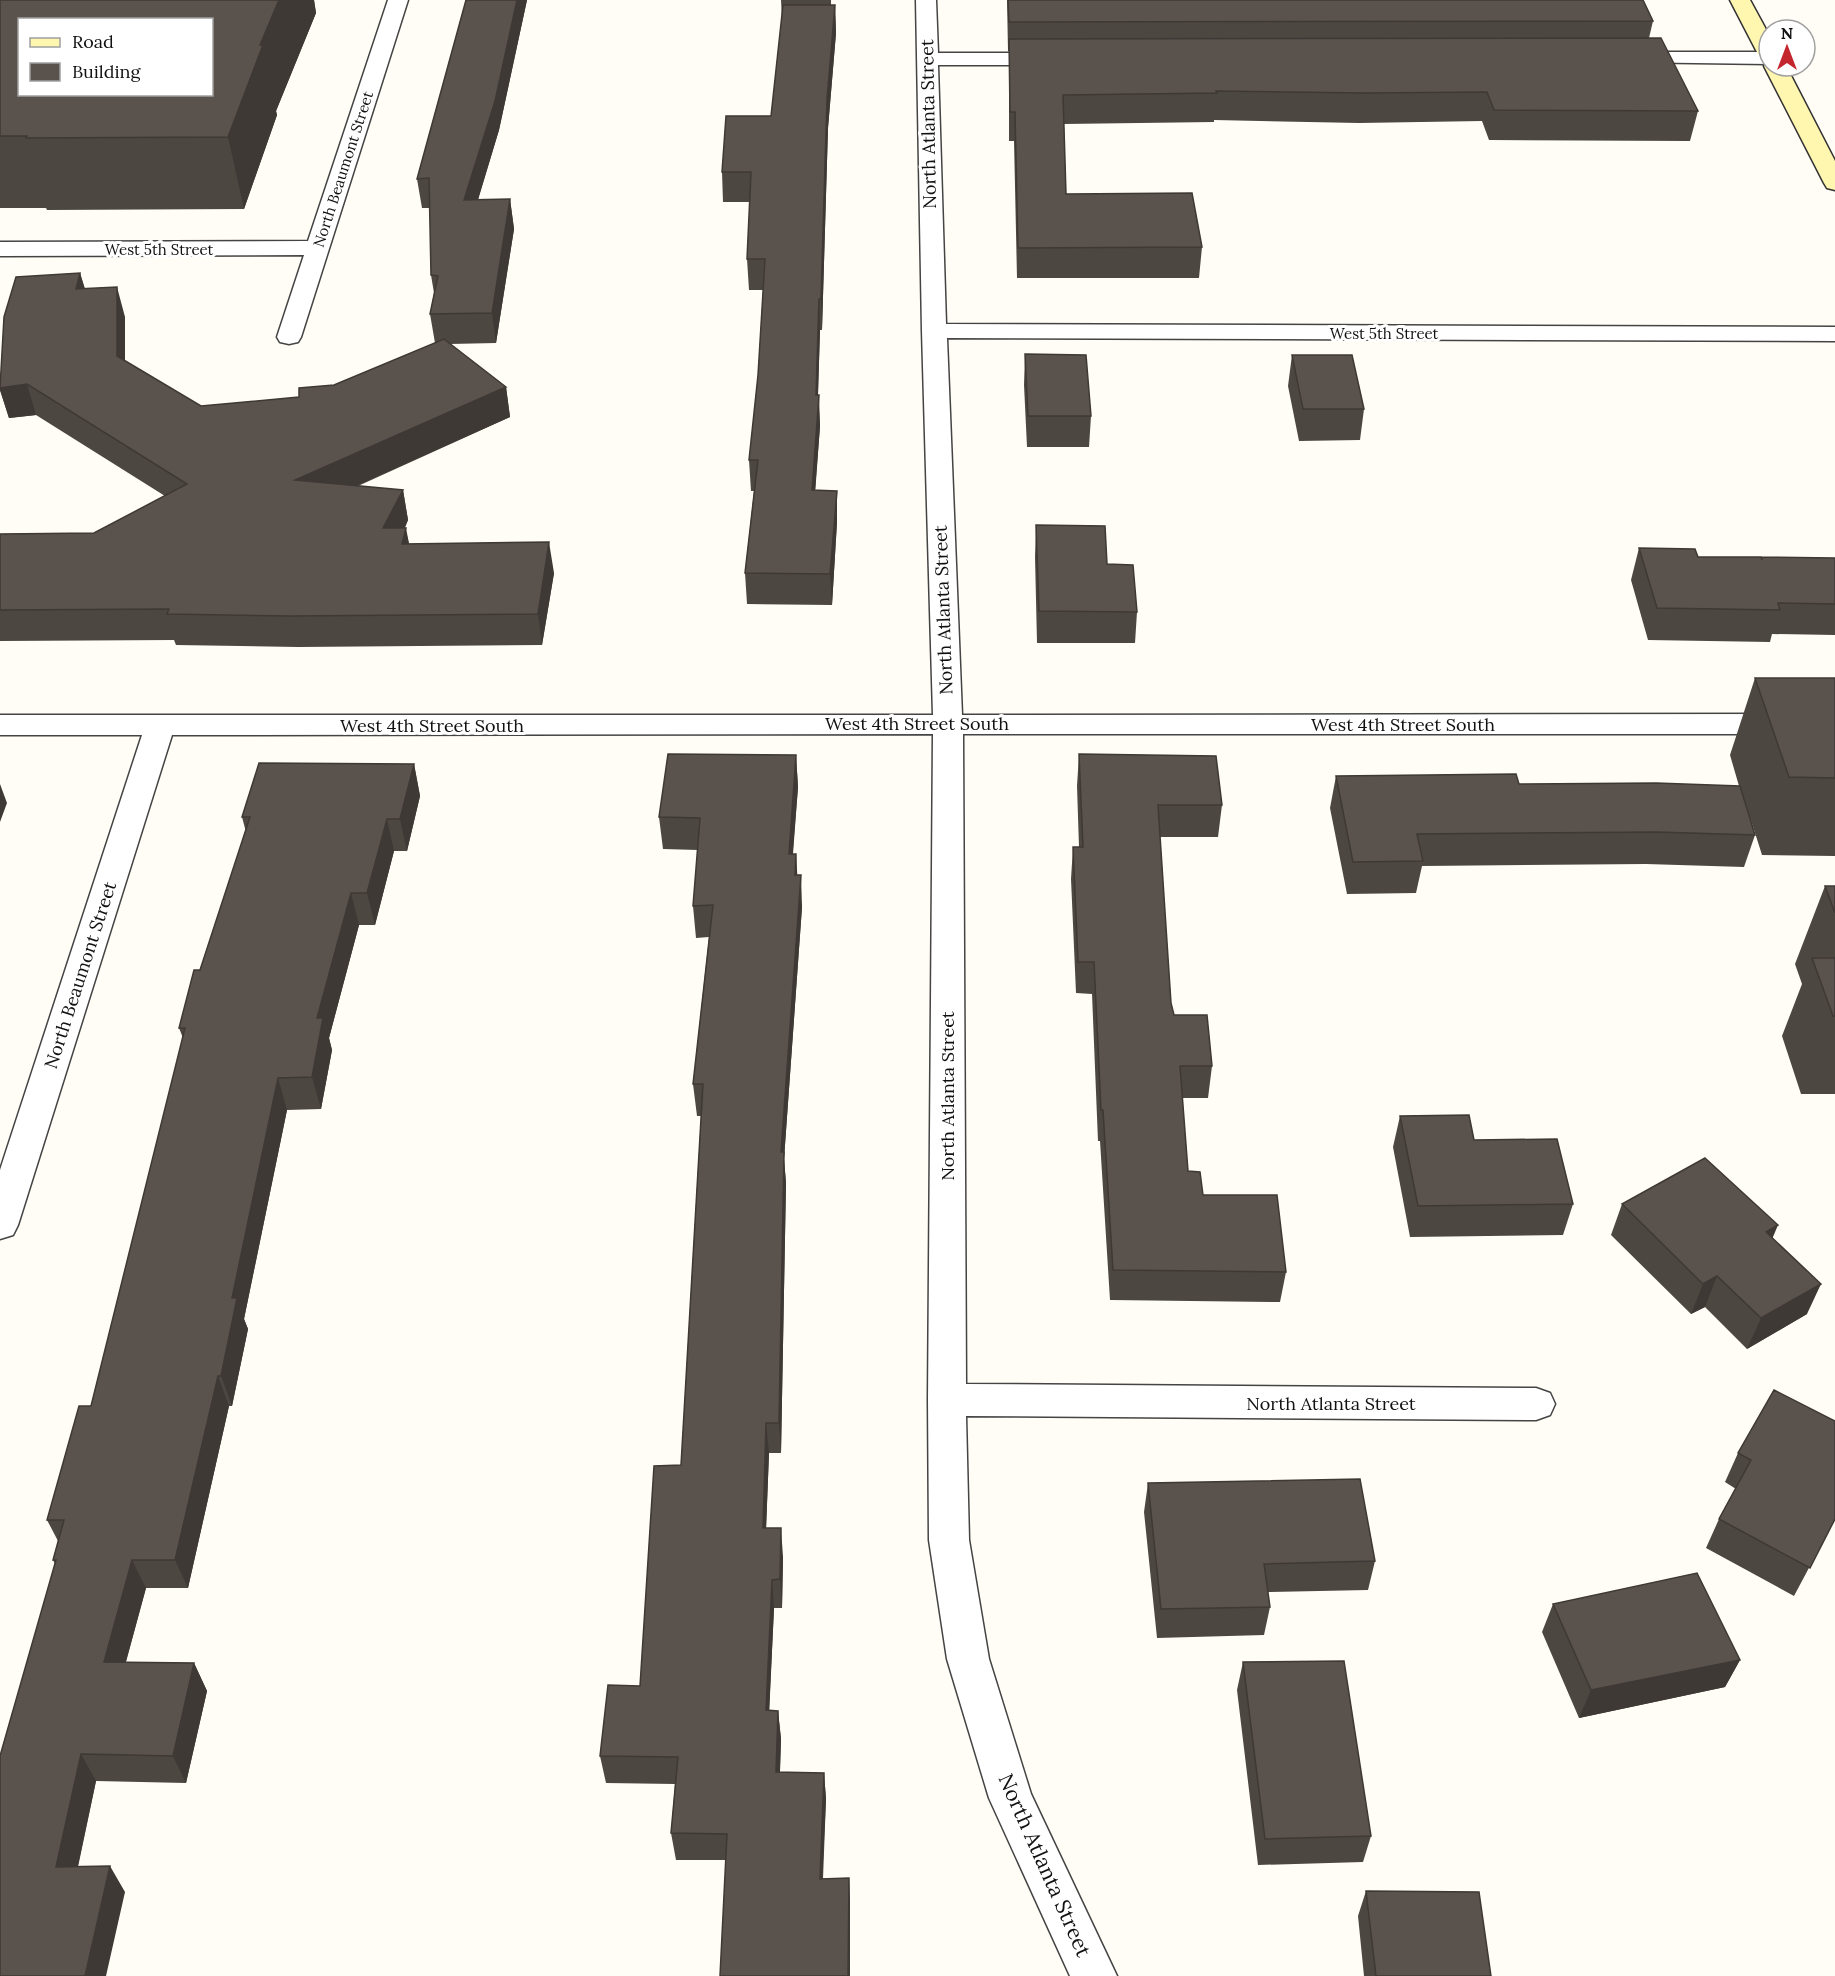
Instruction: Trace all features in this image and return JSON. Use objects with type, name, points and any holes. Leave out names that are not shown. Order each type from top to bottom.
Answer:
[{"type":"main road","points":[[1740,0],[1757,33]]},
{"type":"main road","points":[[1781,78],[1835,183]]},
{"type":"street","name":"North Beaumont Street","points":[[289,337],[398,0]]},
{"type":"street","name":"North Atlanta Street","points":[[926,0],[934,331],[948,723],[947,1400],[949,1540],[968,1659],[1011,1798],[1094,1976]]},
{"type":"street","points":[[1605,58],[1757,56]]},
{"type":"street","points":[[926,59],[1068,58]]},
{"type":"street","name":"West 5th Street","points":[[0,249],[318,248]]},
{"type":"street","name":"West 5th Street","points":[[934,331],[1835,334]]},
{"type":"street","name":"West 4th Street South","points":[[0,725],[1835,724]]},
{"type":"street","name":"North Beaumont Street","points":[[0,1225],[160,726]]},
{"type":"street","name":"North Atlanta Street","points":[[947,1400],[1536,1404]]},
{"type":"building","points":[[0,0],[279,0],[260,45],[263,45],[228,137],[26,138],[27,136],[0,136]]},
{"type":"building","points":[[466,0],[517,0],[495,101],[464,200],[510,199],[492,313],[430,314],[438,276],[431,275],[429,178],[417,179]]},
{"type":"building","points":[[1008,0],[1643,0],[1653,21],[1009,22]]},
{"type":"building","points":[[783,5],[835,5],[827,99],[816,395],[819,395],[812,490],[837,491],[830,574],[745,573],[758,460],[749,460],[758,375],[765,259],[747,259],[751,172],[722,172],[726,116],[771,116]]},
{"type":"building","points":[[1661,38],[1698,111],[1494,110],[1487,92],[1216,91],[1217,93],[1063,95],[1066,194],[1192,193],[1202,247],[1018,248],[1015,112],[1010,112],[1009,39]]},
{"type":"building","points":[[80,273],[76,289],[117,287],[117,356],[201,406],[299,397],[299,388],[334,385],[444,339],[506,387],[295,480],[403,490],[383,528],[406,528],[402,544],[549,542],[538,614],[290,616],[167,614],[169,609],[0,610],[0,534],[94,533],[187,484],[27,384],[0,388],[4,317],[16,277]]},
{"type":"building","points":[[1025,354],[1086,355],[1091,416],[1028,416]]},
{"type":"building","points":[[1292,355],[1352,355],[1364,409],[1303,409]]},
{"type":"building","points":[[1036,525],[1105,526],[1107,564],[1133,565],[1137,612],[1039,611]]},
{"type":"building","points":[[1639,548],[1695,549],[1698,557],[1761,557],[1762,560],[1762,557],[1835,558],[1835,604],[1778,603],[1780,610],[1657,608]]},
{"type":"building","points":[[1755,678],[1835,678],[1835,778],[1789,777]]},
{"type":"building","points":[[668,754],[796,755],[789,854],[796,854],[795,875],[801,875],[781,1152],[784,1152],[779,1423],[766,1423],[763,1528],[781,1528],[780,1579],[772,1580],[766,1710],[778,1711],[776,1772],[824,1773],[820,1879],[849,1878],[848,1976],[720,1976],[727,1834],[671,1833],[678,1757],[600,1756],[608,1685],[640,1686],[654,1466],[681,1465],[703,1084],[693,1084],[713,905],[693,906],[700,818],[659,817]]},
{"type":"building","points":[[1079,754],[1216,756],[1222,805],[1158,805],[1171,1003],[1174,1015],[1207,1015],[1212,1066],[1180,1066],[1188,1171],[1200,1172],[1203,1195],[1277,1195],[1286,1272],[1113,1270],[1103,1110],[1101,1110],[1094,962],[1078,962],[1073,847],[1083,847]]},
{"type":"building","points":[[259,763],[414,764],[400,819],[387,819],[367,893],[351,893],[317,1018],[323,1018],[312,1077],[278,1078],[232,1298],[237,1298],[221,1376],[218,1376],[175,1560],[132,1560],[104,1662],[194,1663],[173,1756],[81,1754],[56,1867],[110,1866],[85,1976],[0,1976],[0,1756],[56,1560],[53,1560],[64,1520],[47,1520],[79,1406],[91,1406],[185,1028],[179,1028],[194,970],[200,970],[250,817],[242,817]]},
{"type":"building","points":[[1516,774],[1519,784],[1656,783],[1740,786],[1755,835],[1656,832],[1417,834],[1423,861],[1353,862],[1336,776]]},
{"type":"building","points":[[1825,886],[1835,886],[1835,913]]},
{"type":"building","points":[[1812,958],[1835,958],[1835,1016],[1833,1016]]},
{"type":"building","points":[[1469,1115],[1474,1140],[1557,1139],[1573,1204],[1418,1206],[1400,1116]]},
{"type":"building","points":[[1705,1158],[1778,1225],[1766,1232],[1821,1284],[1761,1318],[1717,1276],[1703,1284],[1622,1204]]},
{"type":"building","points":[[1774,1390],[1835,1421],[1835,1519],[1810,1568],[1719,1519],[1751,1460],[1738,1453]]},
{"type":"building","points":[[1360,1479],[1375,1561],[1264,1564],[1270,1607],[1161,1609],[1148,1483]]},
{"type":"building","points":[[1697,1573],[1740,1660],[1591,1690],[1553,1604]]},
{"type":"building","points":[[1344,1661],[1371,1836],[1265,1839],[1243,1662]]},
{"type":"building","points":[[1366,1891],[1479,1892],[1491,1976],[1376,1976]]}]
